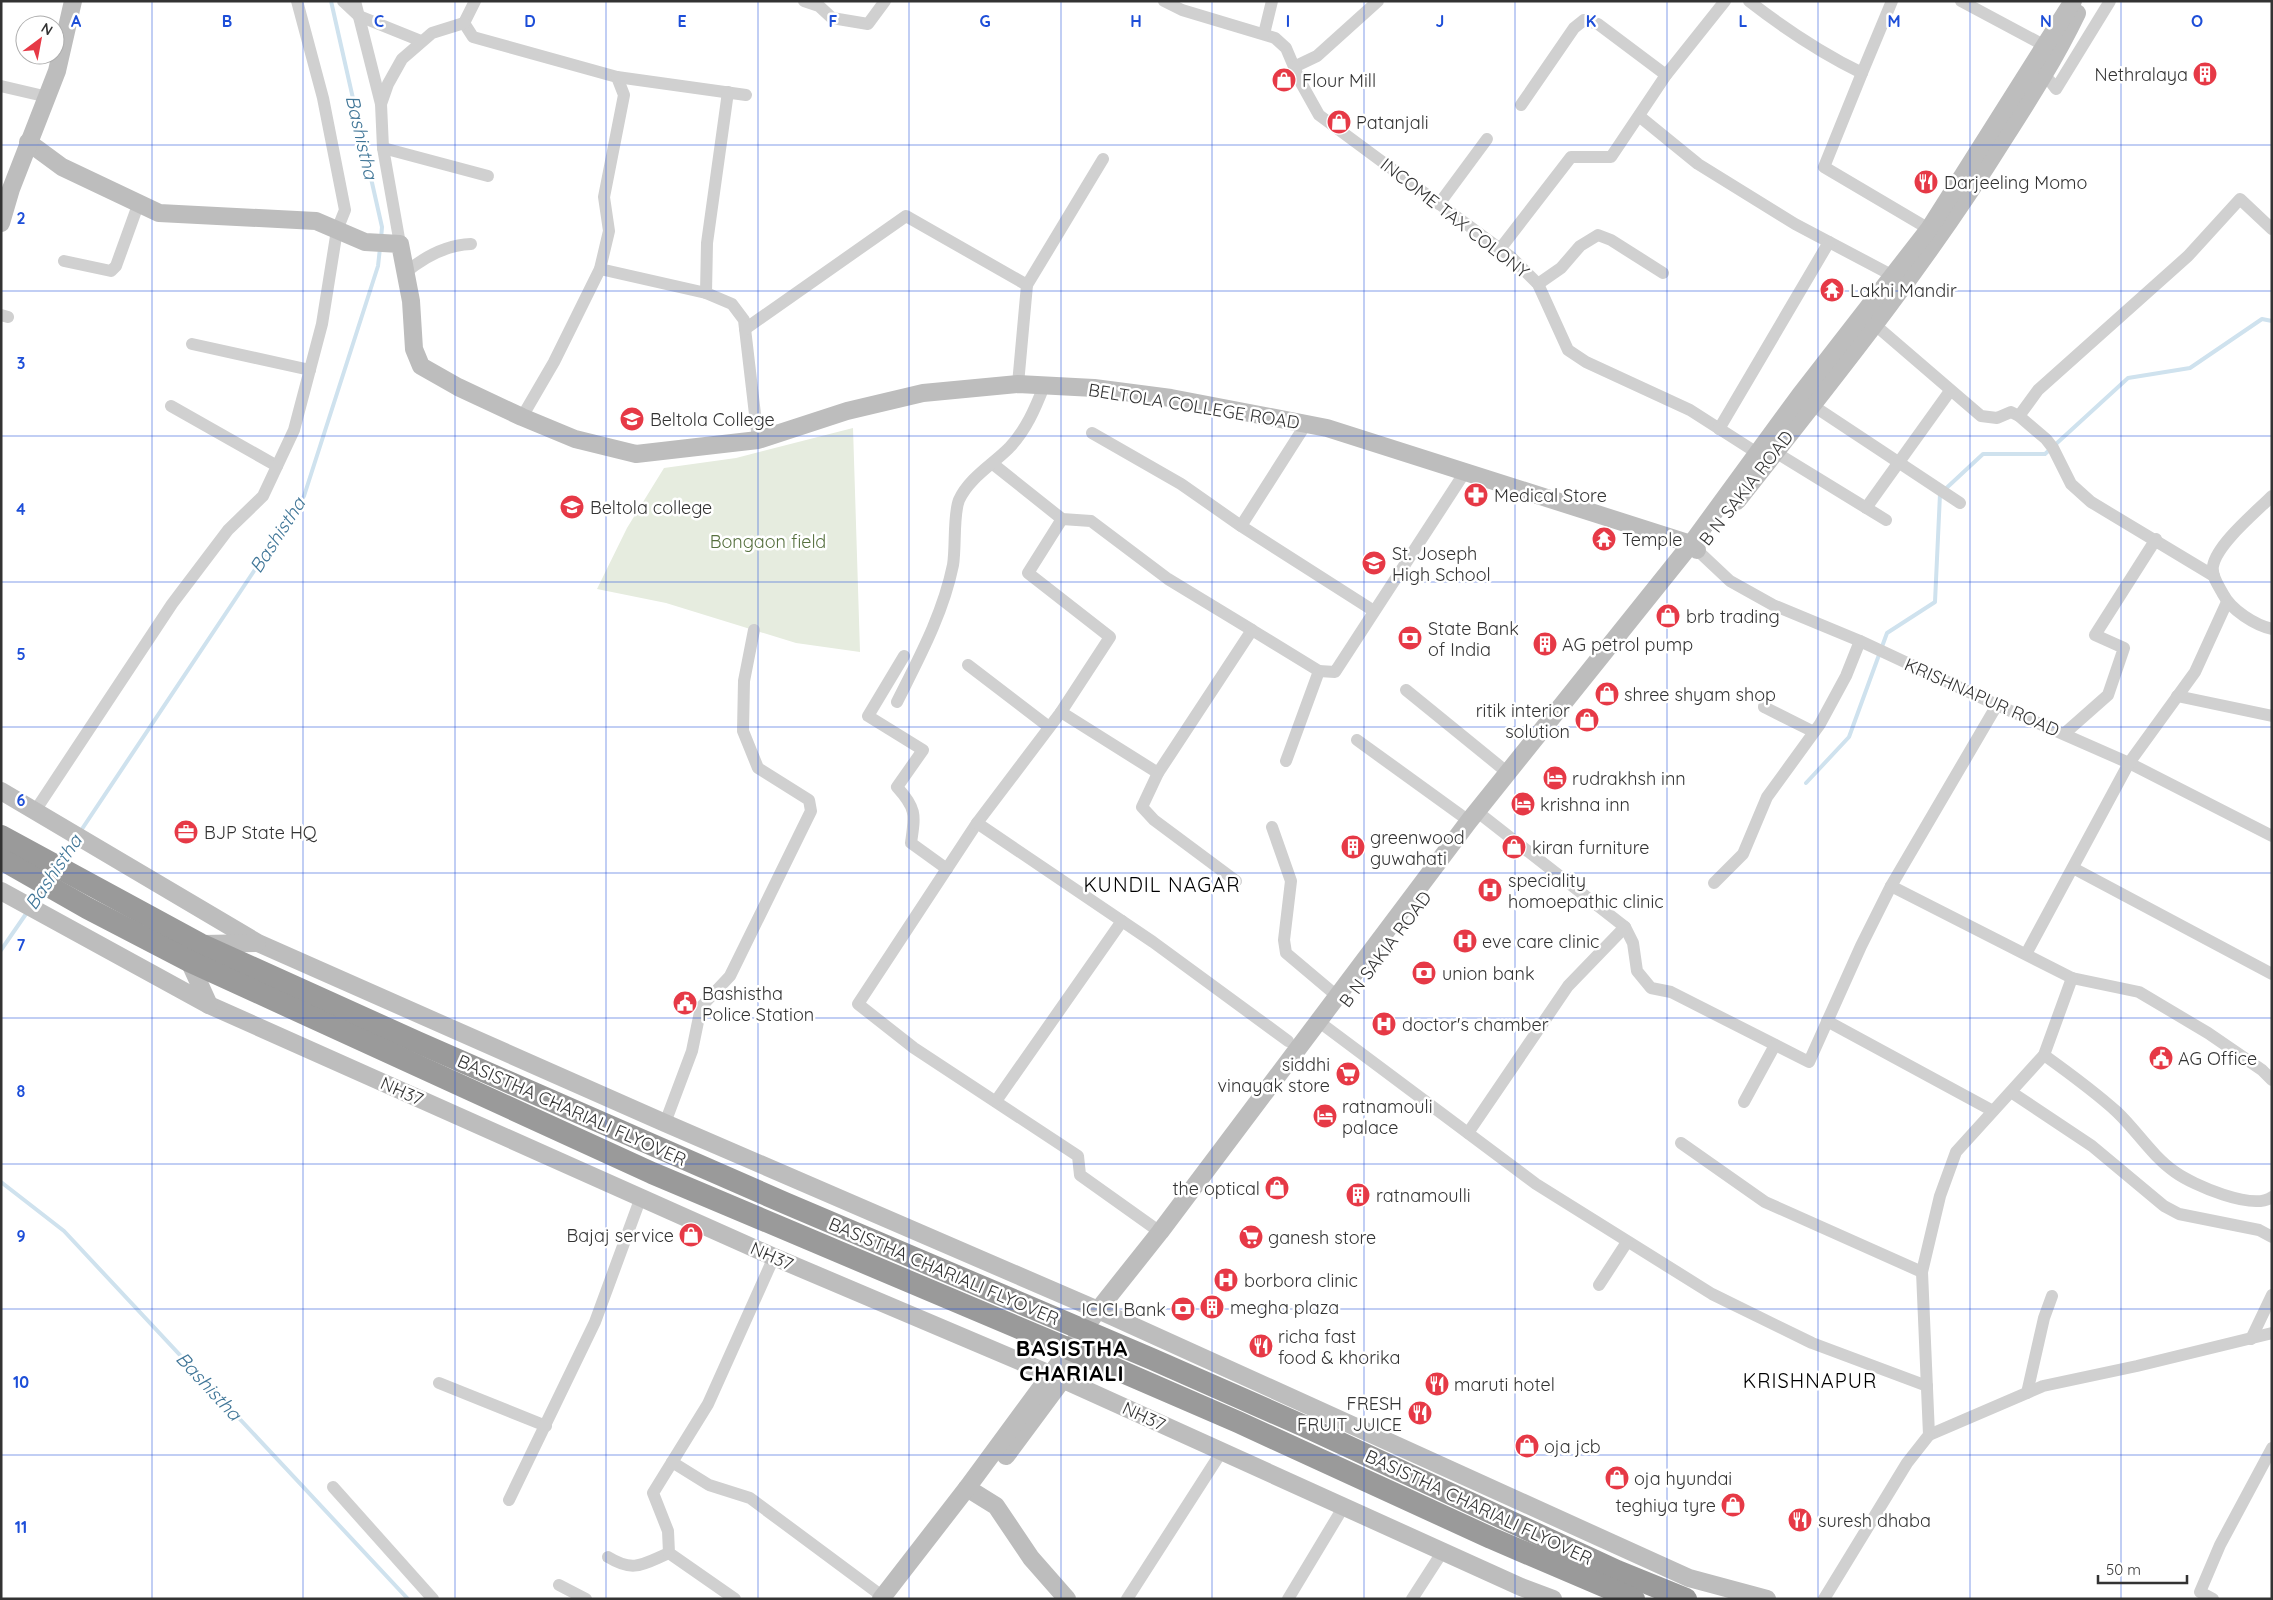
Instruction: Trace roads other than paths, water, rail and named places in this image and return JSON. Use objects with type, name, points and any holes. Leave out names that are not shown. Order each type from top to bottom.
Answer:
[{"type":"highway","points":[[1,836],[14,858],[87,908],[195,953]]},
{"type":"highway","points":[[14,858],[99,889],[195,953]]},
{"type":"highway","name":"BASISTHA CHARIALI FLYOVER","points":[[195,953],[298,999],[786,1204],[1295,1422],[1617,1571],[1686,1599]]},
{"type":"highway","name":"BASISTHA CHARIALI FLYOVER","points":[[298,999],[652,1173],[1113,1368],[1246,1426],[1516,1549],[1634,1599]]},
{"type":"street","points":[[1,223],[10,189],[57,71],[73,1]]},
{"type":"street","points":[[42,816],[172,604],[228,530],[263,496],[294,430],[322,324],[337,230],[345,210],[323,98],[297,1]]},
{"type":"street","points":[[343,1],[359,16],[421,41]]},
{"type":"street","points":[[28,142],[62,167],[158,213],[316,221],[365,242],[394,244],[383,148],[381,104],[355,1]]},
{"type":"street","points":[[381,104],[388,84],[402,58],[432,33],[464,23],[475,1]]},
{"type":"street","points":[[804,1],[819,6],[832,18],[868,24],[885,1]]},
{"type":"street","name":"INCOME TAX COLONY","points":[[1164,1],[1182,10],[1264,34],[1274,38],[1286,48],[1319,115],[1511,257],[1538,284],[1568,350],[1586,362],[1690,410],[1718,428],[1886,520]]},
{"type":"street","points":[[1264,34],[1272,1]]},
{"type":"street","points":[[1294,67],[1317,56],[1378,1]]},
{"type":"street","points":[[1500,250],[1571,157],[1611,157],[1666,75],[1725,1]]},
{"type":"street","points":[[1749,1],[1780,25],[1829,57],[1862,73]]},
{"type":"street","points":[[1892,1],[1824,167],[1929,229]]},
{"type":"street","points":[[1961,1],[2051,49]]},
{"type":"street","name":"B N SAKIA ROAD","points":[[1104,1312],[1160,1232],[1337,996],[1767,455],[1899,279],[1964,202],[2045,74],[2051,49],[2073,1]]},
{"type":"street","name":"B N SAKIA ROAD","points":[[1767,455],[1812,405],[1874,324],[1929,229],[2083,1]]},
{"type":"street","points":[[2045,74],[2062,74],[2102,1]]},
{"type":"street","points":[[2045,74],[2056,89],[2110,1]]},
{"type":"street","points":[[1521,104],[1574,28],[1584,20],[1598,24],[1666,75]]},
{"type":"street","points":[[464,23],[473,37],[617,78],[746,95]]},
{"type":"street","points":[[522,417],[554,362],[600,269],[609,231],[604,197],[624,95],[617,78]]},
{"type":"street","points":[[1,86],[48,97]]},
{"type":"street","points":[[706,294],[707,243],[728,92]]},
{"type":"street","points":[[1639,116],[1698,164],[1795,224],[1899,279]]},
{"type":"street","points":[[1439,204],[1487,140]]},
{"type":"street","points":[[383,148],[488,176]]},
{"type":"street","points":[[1018,384],[1027,285],[1103,160]]},
{"type":"street","points":[[2019,416],[2038,390],[2188,256],[2240,199],[2272,229]]},
{"type":"street","points":[[64,261],[111,271],[116,266],[138,205]]},
{"type":"street","points":[[745,329],[906,216],[1027,285]]},
{"type":"street","points":[[1538,284],[1561,268],[1580,246],[1598,235],[1611,240],[1663,273]]},
{"type":"street","points":[[1718,428],[1829,242]]},
{"type":"street","name":"BELTOLA COLLEGE ROAD","points":[[394,244],[405,273],[411,301],[414,350],[421,366],[458,387],[575,439],[636,454],[758,440],[847,411],[923,393],[1018,384],[1094,388],[1172,398],[1327,428],[1694,547]]},
{"type":"street","points":[[405,273],[433,254],[460,244],[471,244]]},
{"type":"street","points":[[600,269],[706,294],[732,304],[744,320],[758,440]]},
{"type":"street","points":[[1874,324],[1981,416],[1997,418],[2011,412],[2019,416],[2053,448],[2071,484],[2091,502],[2156,539],[2214,576]]},
{"type":"street","points":[[192,344],[310,370]]},
{"type":"street","points":[[897,702],[928,638],[941,606],[953,564],[958,503],[967,485],[1010,447],[1033,415],[1044,386]]},
{"type":"street","points":[[1866,508],[1950,391]]},
{"type":"street","points":[[1812,405],[1960,503]]},
{"type":"street","points":[[171,406],[277,466]]},
{"type":"street","points":[[1241,526],[1306,424]]},
{"type":"street","points":[[1092,433],[1181,484],[1241,526],[1374,612]]},
{"type":"street","points":[[993,464],[1062,519],[1091,521],[1168,579],[1319,671],[1335,672],[1465,472]]},
{"type":"street","points":[[2270,625],[2260,626],[2227,602],[2214,576],[2213,566],[2221,548],[2272,496]]},
{"type":"street","points":[[1062,519],[1028,573],[1110,637],[1061,712],[977,823],[858,1004],[914,1048],[1078,1156],[1080,1175],[1160,1232]]},
{"type":"street","points":[[2065,733],[2108,695],[2124,648],[2096,635],[2156,539]]},
{"type":"street","name":"B N SAKIA ROAD","points":[[1104,1312],[1326,1028],[1508,773],[1694,547]]},
{"type":"street","name":"KRISHNAPUR ROAD","points":[[1694,547],[1737,585],[1773,605],[1860,642],[1997,705],[2065,733],[2129,763],[2272,836]]},
{"type":"street","points":[[2026,954],[2129,763],[2195,672],[2227,602]]},
{"type":"street","points":[[664,1122],[692,1051],[701,1007],[730,976],[811,812],[809,800],[758,768],[743,731],[744,681],[754,630]]},
{"type":"street","points":[[1236,881],[1154,820],[1142,807],[1158,773],[1252,630]]},
{"type":"street","points":[[1714,883],[1743,854],[1767,797],[1814,732],[1846,676],[1860,642]]},
{"type":"street","points":[[904,656],[868,716],[923,750],[897,787],[912,804],[913,826],[911,843],[947,869]]},
{"type":"street","points":[[968,665],[1049,727]]},
{"type":"street","points":[[1286,761],[1319,671]]},
{"type":"street","points":[[1406,690],[1508,773]]},
{"type":"street","points":[[2177,696],[2272,716]]},
{"type":"street","points":[[1358,740],[1477,819],[1624,927],[1633,943],[1637,971],[1651,988],[1671,992],[1809,1062],[1891,886],[1997,705]]},
{"type":"street","points":[[1764,707],[1814,732]]},
{"type":"street","points":[[1061,712],[1158,773]]},
{"type":"street","points":[[1,791],[258,943],[664,1122],[1104,1312],[1689,1578],[1767,1599]]},
{"type":"street","points":[[977,823],[1122,921],[1288,1041]]},
{"type":"street","points":[[1272,828],[1291,881],[1284,940],[1286,953],[1337,996]]},
{"type":"street","points":[[2072,868],[2272,974]]},
{"type":"street","points":[[1891,886],[2072,978],[2139,992],[2208,1033],[2262,1070],[2272,1080]]},
{"type":"street","name":"NH37","points":[[2,892],[209,1005],[774,1257],[1057,1377],[1222,1451],[1442,1551],[1519,1593],[1553,1599]]},
{"type":"street","points":[[996,1101],[1122,921]]},
{"type":"street","points":[[1468,1133],[1568,986],[1624,927]]},
{"type":"street","points":[[209,1005],[195,953],[258,943]]},
{"type":"street","points":[[1929,1436],[1922,1272],[1940,1196],[1956,1152],[2044,1054],[2072,978]]},
{"type":"street","points":[[1827,1021],[1993,1111]]},
{"type":"street","points":[[1326,1028],[1536,1184],[1712,1294],[1812,1343],[1927,1386]]},
{"type":"street","points":[[1744,1102],[1776,1045]]},
{"type":"street","points":[[2044,1054],[2088,1087],[2119,1114],[2151,1150],[2176,1173],[2230,1198],[2254,1202],[2267,1200],[2272,1197]]},
{"type":"street","points":[[2011,1092],[2092,1146],[2164,1206],[2178,1214],[2259,1230],[2272,1237]]},
{"type":"street","points":[[1681,1143],[1765,1202],[1922,1272]]},
{"type":"street","points":[[509,1500],[595,1322],[641,1197]]},
{"type":"street","points":[[1599,1285],[1627,1242]]},
{"type":"street","points":[[735,1599],[670,1553],[668,1531],[653,1492],[708,1404],[774,1257]]},
{"type":"street","points":[[2251,1339],[2272,1295]]},
{"type":"street","points":[[2027,1393],[2044,1318],[2052,1296]]},
{"type":"street","points":[[672,1462],[709,1485],[750,1498],[885,1598],[972,1491],[1104,1312]]},
{"type":"street","points":[[1824,1599],[1906,1463],[1929,1436],[2043,1386],[2272,1333]]},
{"type":"street","points":[[439,1383],[546,1426]]},
{"type":"street","points":[[2213,1599],[2200,1592],[2220,1544],[2272,1448]]},
{"type":"street","points":[[1127,1599],[1222,1451]]},
{"type":"street","points":[[333,1488],[433,1599]]},
{"type":"street","points":[[972,1491],[996,1506],[1031,1558],[1064,1598]]},
{"type":"street","points":[[1288,1599],[1344,1506]]},
{"type":"street","points":[[1412,1599],[1442,1551]]},
{"type":"street","points":[[608,1557],[624,1566],[634,1566],[670,1553]]},
{"type":"street","points":[[559,1585],[586,1599]]},
{"type":"waterway","name":"Bashistha","points":[[331,1],[382,227],[381,239]]},
{"type":"waterway","name":"Bashistha","points":[[80,832],[304,496],[378,266],[380,248]]},
{"type":"waterway","points":[[1806,783],[1849,737],[1887,633],[1935,602],[1940,494],[1983,454],[2045,454],[2128,378],[2190,368],[2262,319],[2272,321]]},
{"type":"waterway","name":"Bashistha","points":[[61,861],[75,840]]},
{"type":"waterway","name":"Bashistha","points":[[33,903],[42,890]]},
{"type":"waterway","name":"Bashistha","points":[[1,950],[28,911]]},
{"type":"waterway","name":"Bashistha","points":[[1,1182],[64,1231],[408,1599]]},
{"type":"place","name":"Nethralaya","points":[[2205,74]]},
{"type":"place","name":"Flour Mill","points":[[1284,80]]},
{"type":"place","name":"Patanjali","points":[[1339,122]]},
{"type":"place","name":"Darjeeling Momo","points":[[1926,182]]},
{"type":"place","name":"Lakhi Mandir","points":[[1832,290]]},
{"type":"place","name":"Beltola College","points":[[632,419]]},
{"type":"place","name":"Medical Store","points":[[1476,495]]},
{"type":"place","name":"Beltola college","points":[[572,507]]},
{"type":"place","name":"Temple","points":[[1604,539]]},
{"type":"place","name":"St. Joseph High School","points":[[1374,563]]},
{"type":"place","name":"brb trading","points":[[1668,616]]},
{"type":"place","name":"State Bank of India","points":[[1410,638]]},
{"type":"place","name":"AG petrol pump","points":[[1545,644]]},
{"type":"place","name":"shree shyam shop","points":[[1607,694]]},
{"type":"place","name":"ritik interior solution","points":[[1587,720]]},
{"type":"place","name":"rudrakhsh inn","points":[[1555,778]]},
{"type":"place","name":"krishna inn","points":[[1523,804]]},
{"type":"place","name":"BJP State HQ","points":[[186,832]]},
{"type":"place","name":"greenwood guwahati","points":[[1353,847]]},
{"type":"place","name":"kiran furniture","points":[[1514,847]]},
{"type":"place","name":"speciality homoepathic clinic","points":[[1490,890]]},
{"type":"place","name":"eve care clinic","points":[[1465,941]]},
{"type":"place","name":"union bank","points":[[1424,973]]},
{"type":"place","name":"Bashistha Police Station","points":[[685,1003]]},
{"type":"place","name":"doctor's chamber","points":[[1384,1024]]},
{"type":"place","name":"AG Office","points":[[2161,1058]]},
{"type":"place","name":"siddhi vinayak store","points":[[1348,1074]]},
{"type":"place","name":"ratnamouli palace","points":[[1325,1116]]},
{"type":"place","name":"the optical","points":[[1277,1188]]},
{"type":"place","name":"ratnamoulli","points":[[1358,1195]]},
{"type":"place","name":"Bajaj service","points":[[691,1235]]},
{"type":"place","name":"ganesh store","points":[[1251,1237]]},
{"type":"place","name":"borbora clinic","points":[[1226,1280]]},
{"type":"place","name":"megha plaza","points":[[1212,1307]]},
{"type":"place","name":"ICICI Bank","points":[[1183,1309]]},
{"type":"place","name":"richa fast food & khorika","points":[[1261,1346]]},
{"type":"place","name":"maruti hotel","points":[[1437,1384]]},
{"type":"place","name":"FRESH FRUIT JUICE","points":[[1420,1413]]},
{"type":"place","name":"oja jcb","points":[[1527,1446]]},
{"type":"place","name":"oja hyundai","points":[[1617,1478]]},
{"type":"place","name":"teghiya tyre","points":[[1733,1505]]},
{"type":"place","name":"suresh dhaba","points":[[1800,1520]]},
{"type":"district","name":"KUNDIL NAGAR","points":[[1162,884]]},
{"type":"district","name":"BASISTHA CHARIALI","points":[[1072,1360]]},
{"type":"district","name":"KRISHNAPUR","points":[[1810,1380]]},
{"type":"park label","name":"Bongaon field","points":[[768,541]]}]
